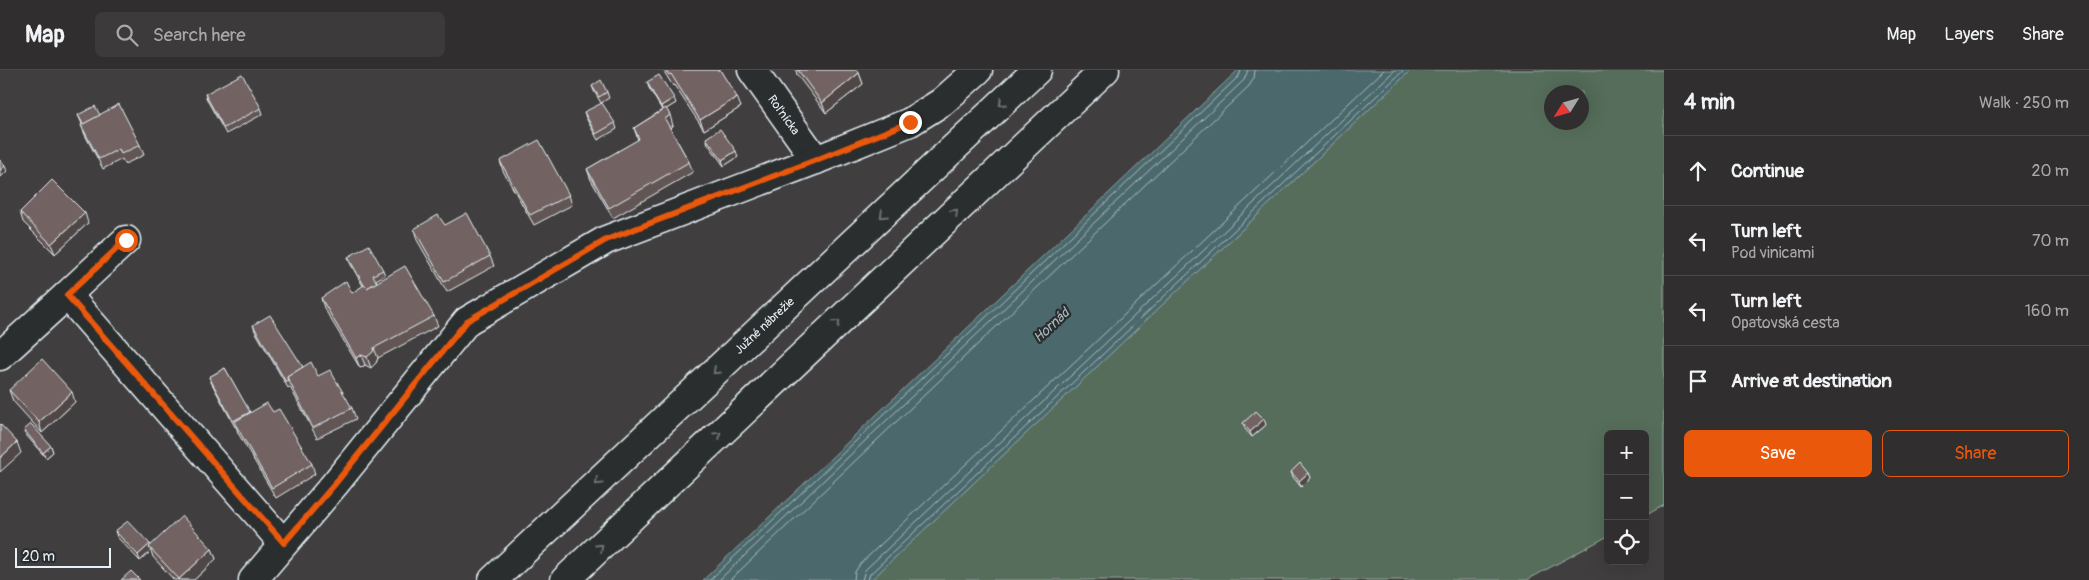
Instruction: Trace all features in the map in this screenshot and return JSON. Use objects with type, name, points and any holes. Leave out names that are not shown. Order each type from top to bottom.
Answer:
[{"type":"main road","name":"Roľnícka","points":[[752,70],[816,160]]},
{"type":"main road","points":[[252,580],[334,485],[467,321],[606,240],[910,122],[942,102],[978,70]]},
{"type":"main road","name":"Južné nábrežie","points":[[493,580],[1037,70]]},
{"type":"main road","points":[[565,580],[1105,70]]},
{"type":"main road","points":[[0,356],[126,240]]},
{"type":"main road","points":[[67,295],[284,543]]},
{"type":"green space","points":[[1411,70],[1664,70],[1664,505],[1649,514],[1649,430],[1604,430],[1604,538],[1527,580],[871,580]]},
{"type":"water","name":"Hornád","points":[[1238,70],[1411,70],[871,580],[703,580]]},
{"type":"building","points":[[665,70],[720,70],[737,97],[700,120],[671,74],[669,75]]},
{"type":"building","points":[[798,70],[857,70],[859,73],[822,103]]},
{"type":"building","points":[[242,74],[261,108],[224,128],[205,94]]},
{"type":"building","points":[[659,75],[674,98],[661,106],[647,82]]},
{"type":"building","points":[[601,80],[607,92],[599,97],[592,86]]},
{"type":"building","points":[[602,103],[615,123],[596,134],[584,112]]},
{"type":"building","points":[[119,104],[140,145],[121,154],[119,149],[99,159],[81,125]]},
{"type":"building","points":[[95,106],[100,115],[83,124],[78,115]]},
{"type":"building","points":[[666,108],[670,115],[665,119],[689,162],[609,208],[587,169],[639,139],[634,128]]},
{"type":"building","points":[[720,129],[736,151],[722,160],[706,138]]},
{"type":"building","points":[[539,140],[569,195],[530,215],[500,161]]},
{"type":"building","points":[[0,160],[5,166],[0,170]]},
{"type":"building","points":[[52,180],[85,213],[51,244],[20,212]]},
{"type":"building","points":[[467,213],[490,256],[444,282],[414,229],[438,215],[445,225]]},
{"type":"building","points":[[369,245],[383,270],[373,275],[377,283],[367,288],[348,257]]},
{"type":"building","points":[[405,266],[434,316],[374,348],[373,352],[367,357],[361,355],[356,358],[321,298],[346,281],[352,293],[364,285],[367,288]]},
{"type":"building","points":[[270,315],[303,367],[287,377],[288,381],[286,382],[253,325]]},
{"type":"building","points":[[42,359],[72,392],[39,422],[9,390]]},
{"type":"building","points":[[311,362],[318,376],[330,370],[352,408],[313,428],[287,377]]},
{"type":"building","points":[[225,368],[250,412],[233,421],[209,377]]},
{"type":"building","points":[[267,403],[273,412],[279,409],[312,464],[272,488],[234,422]]},
{"type":"building","points":[[1256,411],[1264,419],[1250,432],[1243,423]]},
{"type":"building","points":[[0,424],[17,442],[0,458]]},
{"type":"building","points":[[31,424],[51,446],[43,453],[24,430]]},
{"type":"building","points":[[1300,463],[1308,473],[1299,481],[1291,472]]},
{"type":"building","points":[[182,516],[212,549],[179,579],[149,547]]},
{"type":"building","points":[[128,521],[150,544],[138,555],[115,531]]},
{"type":"building","points":[[131,571],[140,580],[121,580]]},
{"type":"route","points":[[126,240],[67,295],[284,543],[334,485],[467,321],[606,240],[910,122]]}]
